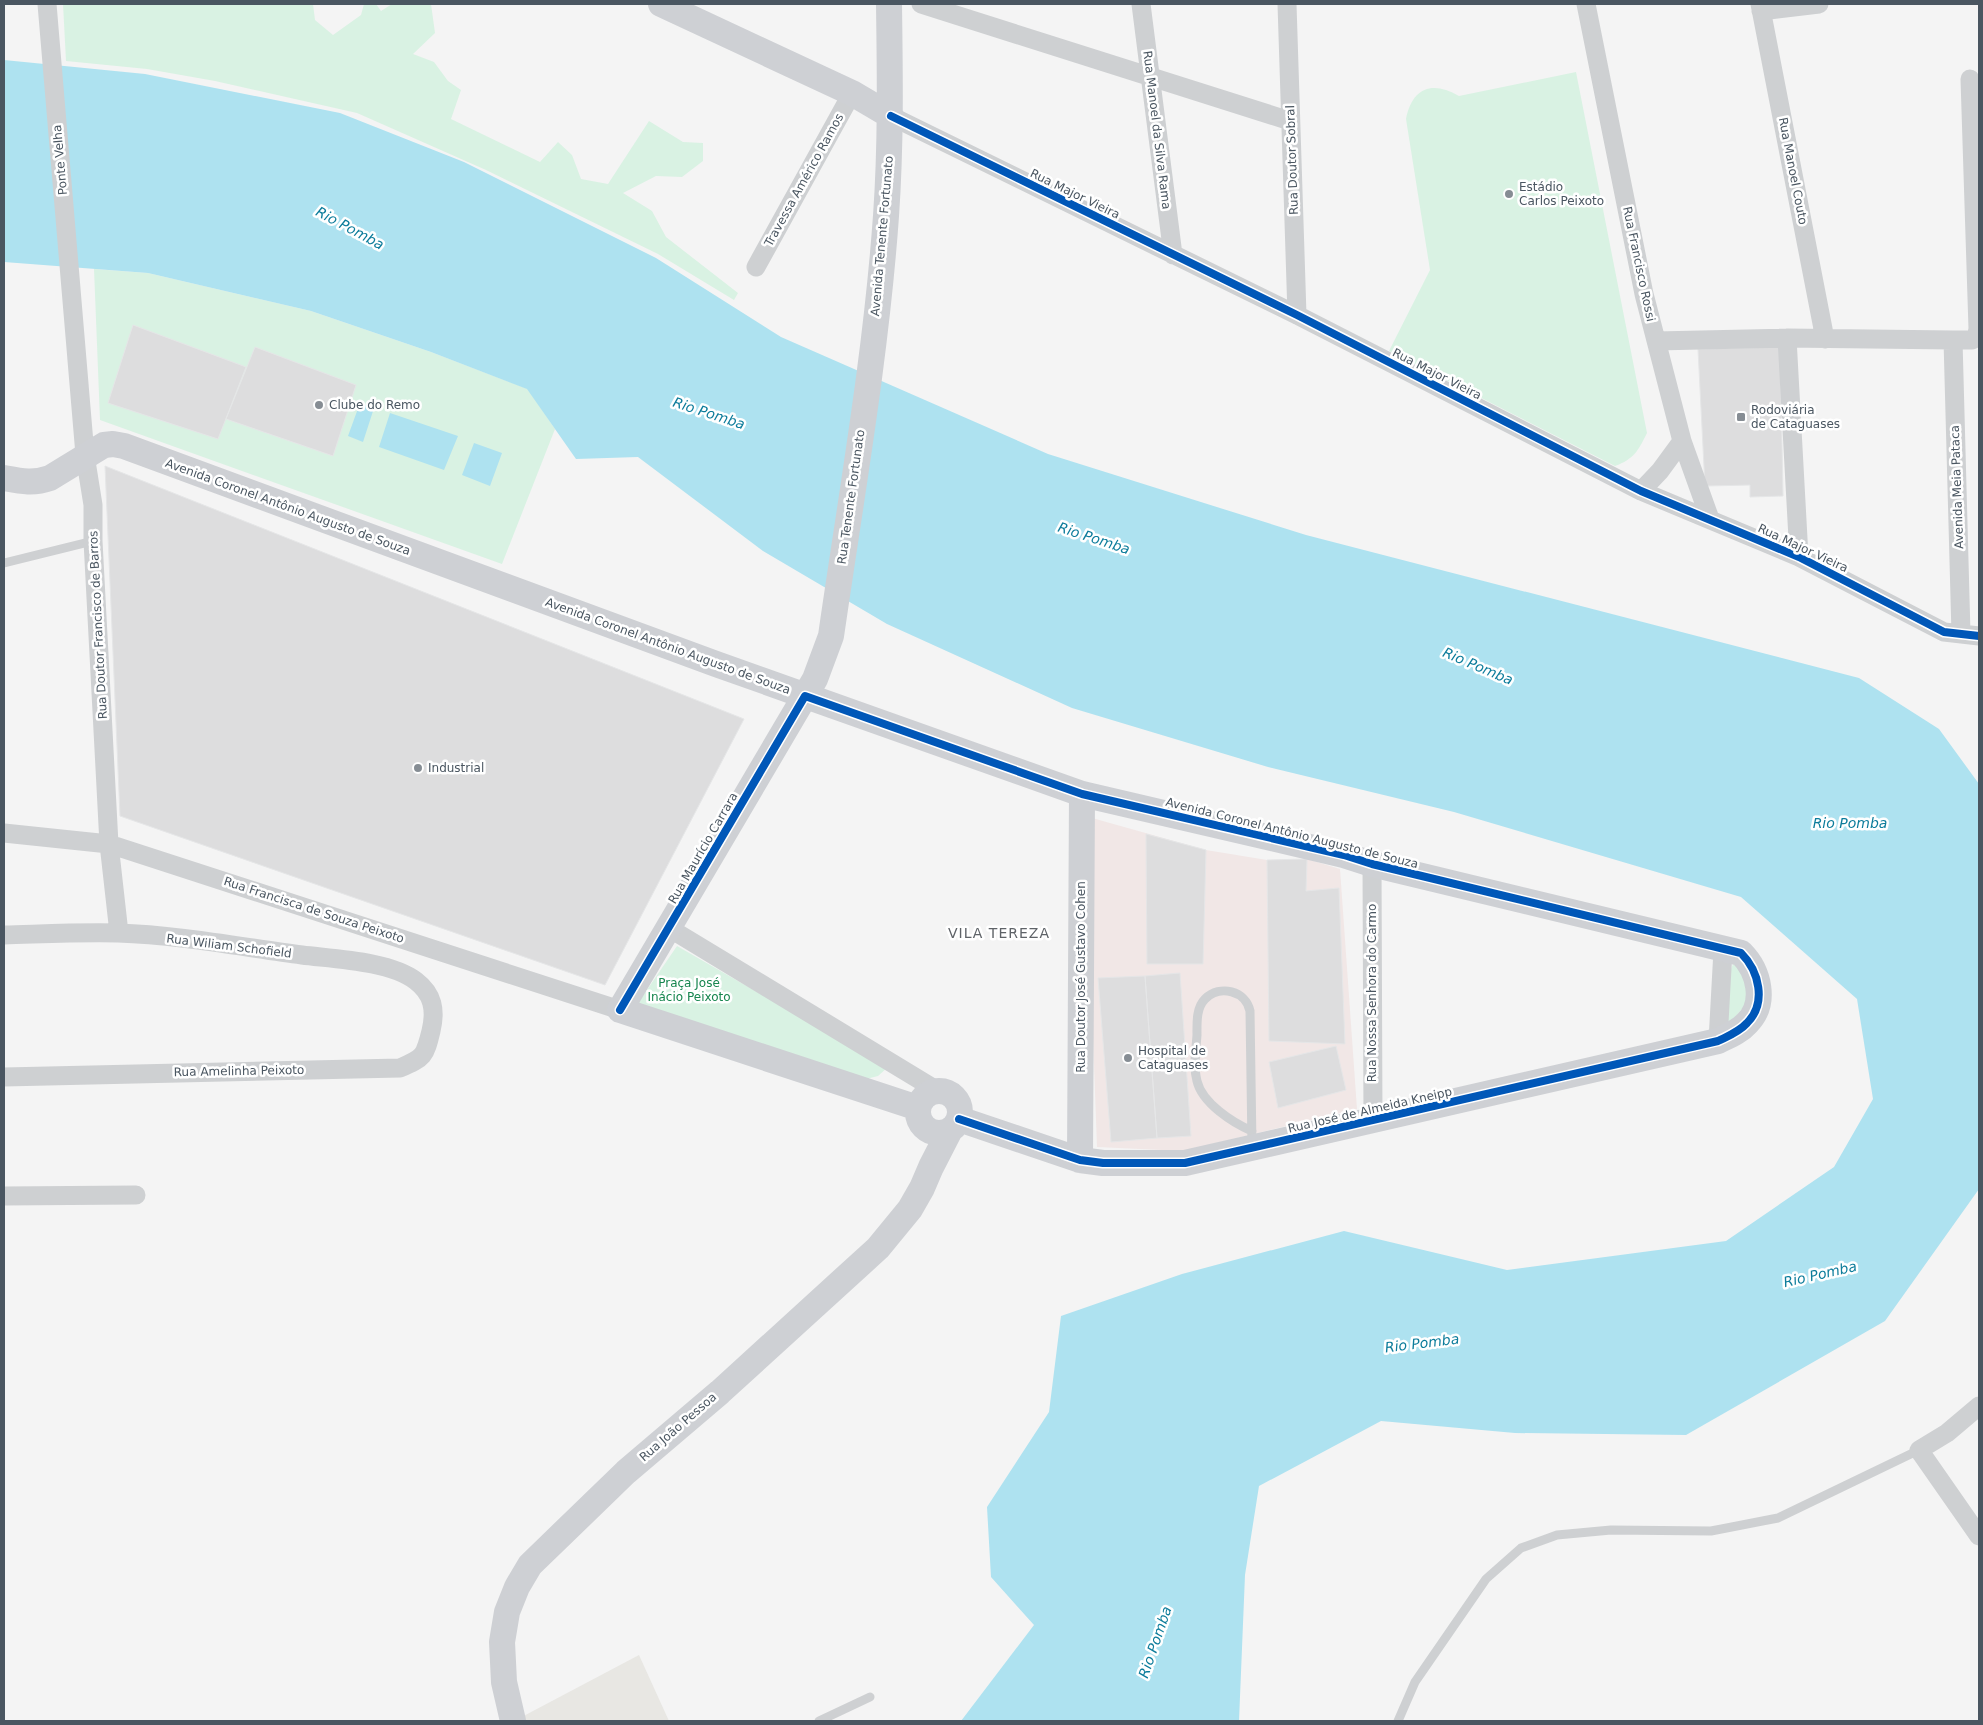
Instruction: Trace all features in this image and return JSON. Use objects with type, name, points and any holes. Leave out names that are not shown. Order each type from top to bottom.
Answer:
[{"type":"street","name":"Ponte Velha","points":[[47,4],[74,317]]},
{"type":"street","name":"Rua Major Vieira","points":[[661,4],[852,92],[891,116],[1297,316],[1642,491],[1799,556],[1944,632],[1970,635]]},
{"type":"street","points":[[888,4],[891,116]]},
{"type":"street","points":[[921,4],[1290,121]]},
{"type":"street","name":"Rua Manoel da Silva Rama","points":[[1141,4],[1173,255]]},
{"type":"street","name":"Rua Doutor Sobral","points":[[1287,4],[1297,316]]},
{"type":"street","name":"Rua Francisco Rossi","points":[[1586,4],[1644,294],[1682,441],[1710,519]]},
{"type":"street","points":[[1761,8],[1819,4]]},
{"type":"street","name":"Rua Manoel Couto","points":[[1761,8],[1825,338]]},
{"type":"street","name":"Avenida Meia Pataca","points":[[1970,79],[1978,329],[1976,338],[1963,340],[1970,635]]},
{"type":"street","name":"Travessa Américo Ramos","points":[[756,267],[852,92]]},
{"type":"street","name":"Avenida Tenente Fortunato","points":[[872,357],[886,216],[891,116]]},
{"type":"street","name":"Rua Doutor Francisco de Barros","points":[[74,317],[86,455],[93,505],[93,541],[109,844],[119,933]]},
{"type":"street","points":[[1787,338],[1799,556]]},
{"type":"street","points":[[1656,341],[1787,338],[1963,340]]},
{"type":"street","name":"Rua Tenente Fortunato","points":[[831,636],[872,357]]},
{"type":"street","points":[[1642,491],[1660,471],[1682,441]]},
{"type":"street","name":"Avenida Coronel Antônio Augusto de Souza","points":[[4,478],[29,483],[40,482],[50,478],[104,445],[124,446],[805,696],[1082,794],[1344,855],[1372,864],[1741,953],[1755,970],[1759,991]]},
{"type":"street","name":"Rua Maurício Carrara","points":[[620,1010],[815,679],[831,636]]},
{"type":"street","name":"Rua Doutor José Gustavo Cohen","points":[[1080,1160],[1082,794]]},
{"type":"street","name":"Rua Francisca de Souza Peixoto","points":[[4,833],[109,844],[620,1010]]},
{"type":"street","name":"Rua Nossa Senhora do Carmo","points":[[1372,864],[1373,1122]]},
{"type":"street","points":[[620,1010],[920,1117],[930,1131],[937,1133],[954,1124],[960,1112],[956,1100],[950,1095],[938,1091],[669,928]]},
{"type":"street","name":"Rua Wiliam Schofield","points":[[4,935],[119,933],[376,964],[414,979],[429,992],[433,1009]]},
{"type":"street","points":[[1718,1041],[1723,950]]},
{"type":"street","name":"Rua José de Almeida Kneipp","points":[[954,1124],[1080,1160],[1103,1163],[1185,1163],[1252,1140],[1373,1122],[1718,1041],[1734,1034],[1748,1022],[1756,1010],[1759,991]]},
{"type":"street","name":"Rua Amelinha Peixoto","points":[[4,1076],[400,1068],[415,1062],[426,1053],[433,1023],[433,1009]]},
{"type":"street","points":[[931,1166],[920,1117],[925,1096],[938,1091]]},
{"type":"street","name":"Rua João Pessoa","points":[[513,1721],[504,1682],[502,1642],[507,1612],[517,1587],[530,1565],[626,1472],[720,1392],[878,1248],[910,1209],[954,1124]]},
{"type":"street","points":[[4,1196],[136,1196]]},
{"type":"street","points":[[1979,1406],[1946,1433],[1920,1450],[1979,1536]]},
{"type":"lane","points":[[4,563],[93,541]]},
{"type":"lane","points":[[1225,991],[1236,992],[1249,1002],[1252,1140],[1239,1126],[1215,1107],[1204,1094],[1197,1083],[1194,1067],[1198,1010],[1205,999],[1213,994],[1225,991]]},
{"type":"lane","points":[[1398,1721],[1415,1682],[1486,1579],[1521,1548],[1557,1535],[1612,1530],[1711,1531],[1778,1518],[1920,1450]]},
{"type":"lane","points":[[819,1721],[870,1697]]},
{"type":"shaded area","points":[[1085,816],[1206,850],[1267,860],[1307,859],[1340,869],[1357,1109],[1183,1151],[1097,1147]]},
{"type":"shaded area","points":[[639,1655],[669,1721],[516,1721],[516,1720]]},
{"type":"green space","points":[[63,4],[313,4],[315,20],[333,35],[361,15],[364,4],[376,4],[381,11],[392,4],[431,4],[435,33],[413,54],[434,62],[448,81],[461,90],[451,119],[540,162],[558,142],[572,155],[581,179],[608,184],[649,121],[683,142],[703,143],[703,161],[682,177],[656,176],[623,193],[652,211],[666,237],[738,293],[734,300],[658,254],[486,170],[357,113],[215,81],[147,69],[66,61]]},
{"type":"green space","name":"Estádio Carlos Peixoto","points":[[1576,72],[1647,433],[1635,454],[1615,466],[1389,351],[1430,270],[1406,119],[1413,100],[1418,94],[1432,88],[1440,88],[1459,96]]},
{"type":"green space","name":"Clube do Remo","points":[[94,269],[148,273],[311,311],[431,352],[528,389],[555,429],[502,564],[100,420]]},
{"type":"green space","name":"Praça José Inácio Peixoto","points":[[677,946],[888,1067],[878,1076],[862,1080],[636,1006]]},
{"type":"green space","points":[[1733,964],[1753,976],[1755,993],[1722,1033],[1727,979]]},
{"type":"water","name":"Rio Pomba","points":[[4,60],[145,74],[340,113],[464,162],[656,258],[781,337],[1048,454],[1306,535],[1859,678],[1939,729],[1979,784],[1979,1189],[1885,1321],[1686,1435],[1515,1433],[1381,1421],[1259,1486],[1245,1575],[1239,1721],[961,1721],[1034,1625],[991,1577],[987,1507],[1049,1412],[1061,1316],[1182,1274],[1344,1231],[1507,1270],[1726,1241],[1834,1167],[1873,1099],[1857,999],[1741,897],[1454,812],[1268,767],[1072,708],[887,624],[763,551],[638,457],[576,459],[527,389],[431,352],[311,311],[148,273],[4,262]]},
{"type":"water","points":[[360,403],[374,408],[363,442],[348,436]]},
{"type":"water","points":[[390,413],[458,436],[444,470],[379,447]]},
{"type":"water","points":[[474,443],[502,453],[490,486],[462,475]]},
{"type":"building","points":[[133,325],[246,367],[218,439],[108,403]]},
{"type":"building","points":[[255,347],[356,385],[333,456],[226,419]]},
{"type":"building","name":"Rodoviária de Cataguases","points":[[1780,347],[1783,496],[1750,497],[1750,485],[1705,486],[1698,349]]},
{"type":"building","name":"Industrial","points":[[105,466],[744,719],[605,985],[120,816]]},
{"type":"building","points":[[1146,834],[1206,850],[1203,964],[1147,964]]},
{"type":"building","points":[[1307,859],[1306,891],[1339,888],[1345,1044],[1269,1041],[1267,860]]},
{"type":"building","points":[[1180,973],[1191,1136],[1157,1138],[1145,976]]},
{"type":"building","name":"Hospital de Cataguases","points":[[1145,976],[1157,1138],[1111,1142],[1098,978]]},
{"type":"building","points":[[1336,1046],[1346,1090],[1278,1108],[1269,1062]]},
{"type":"cycle path","points":[[891,116],[1297,315],[1641,491],[1799,557],[1944,632],[1979,636]]},
{"type":"cycle path","points":[[620,1010],[805,696],[1082,794],[1344,855],[1372,864],[1741,953],[1752,969],[1758,987],[1759,997],[1753,1015],[1740,1029],[1718,1041],[1185,1163],[1103,1163],[1080,1160],[959,1119]]},
{"type":"place","name":"Estádio Carlos Peixoto","points":[[1509,194]]},
{"type":"place","name":"Clube do Remo","points":[[319,405]]},
{"type":"place","name":"Rodoviária de Cataguases","points":[[1741,417]]},
{"type":"place","name":"Industrial","points":[[418,768]]},
{"type":"place","name":"Hospital de Cataguases","points":[[1128,1058]]},
{"type":"district","name":"VILA TEREZA","points":[[999,933]]}]
